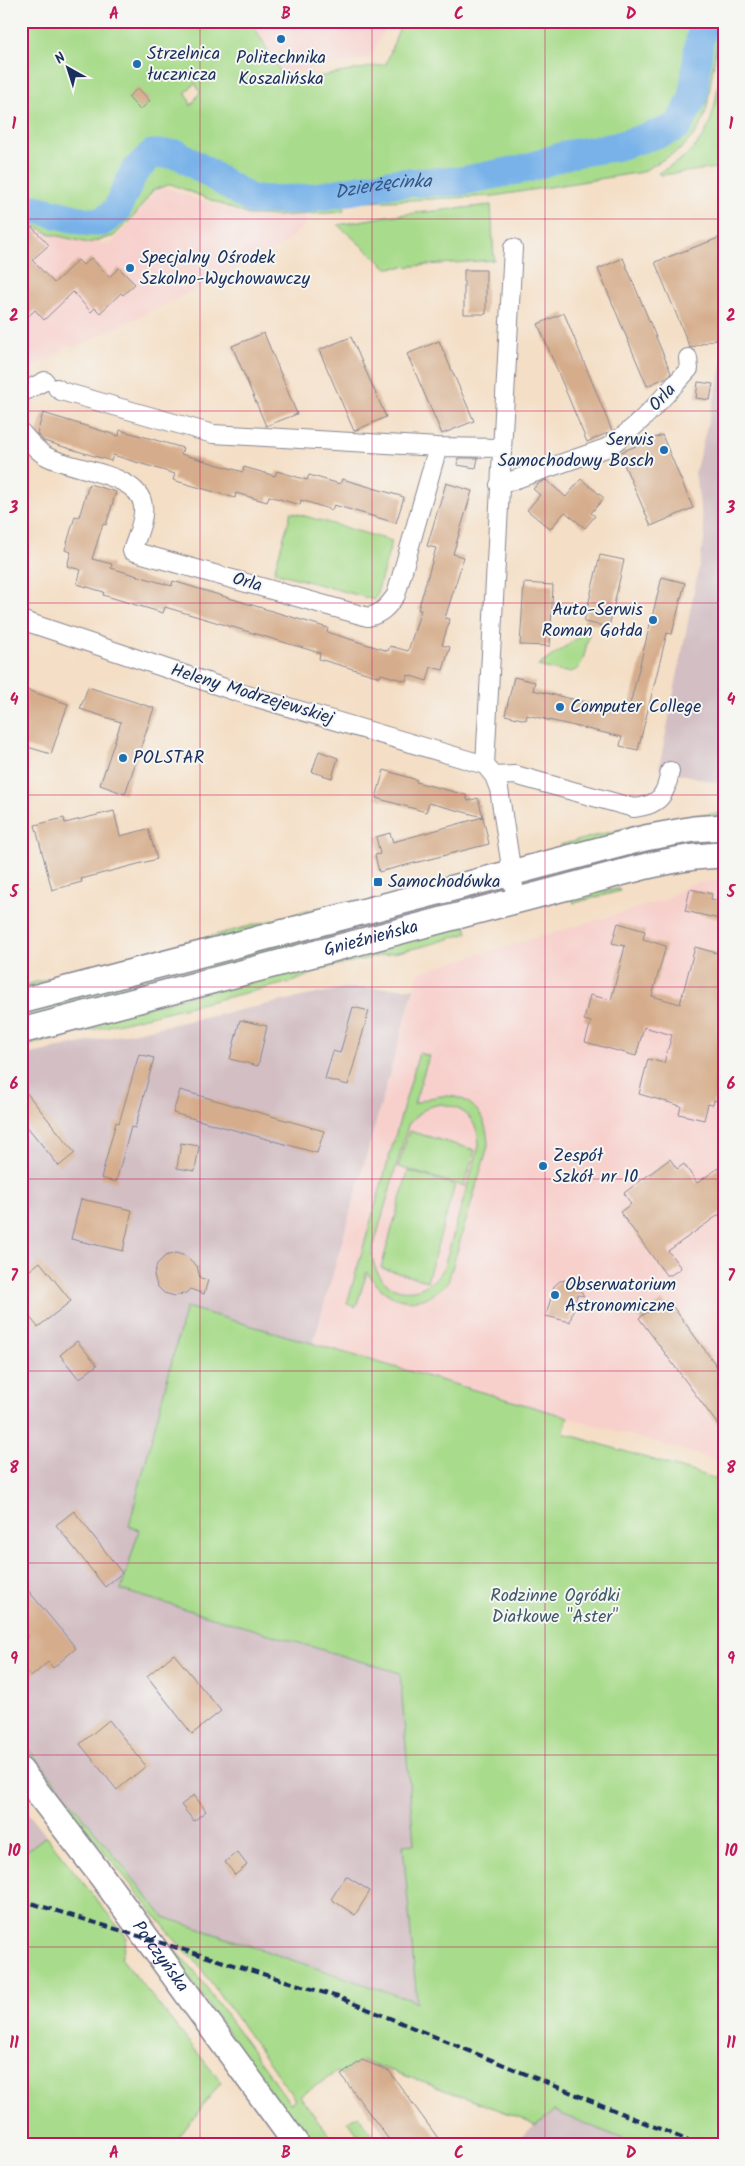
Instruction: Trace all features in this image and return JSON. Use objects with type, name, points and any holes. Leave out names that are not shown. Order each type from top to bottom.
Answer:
[{"type":"street","points":[[513,248],[501,448],[489,770],[499,789],[516,900]]},
{"type":"street","name":"Orla","points":[[500,485],[606,448],[622,438],[647,415],[693,366]]},
{"type":"street","points":[[21,393],[51,384],[61,391],[109,406],[212,434],[438,447],[501,448]]},
{"type":"street","name":"Orla","points":[[21,432],[45,456],[79,469],[117,479],[130,485],[140,494],[144,513],[132,551],[368,616],[376,615],[388,607],[396,595],[438,447]]},
{"type":"street","name":"Heleny Modrzejewskiej","points":[[21,620],[237,692],[489,770],[515,775],[634,808],[648,806],[663,796],[670,770]]},
{"type":"street","name":"Gnieźnieńska","points":[[21,1001],[645,838],[694,829],[724,827]]},
{"type":"street","name":"Gnieźnieńska","points":[[21,1031],[653,865],[696,857],[724,855]]},
{"type":"street","name":"Połczyńska","points":[[21,1771],[104,1878],[296,2145]]},
{"type":"shaded area","name":"Politechnika Koszalińska","points":[[176,21],[390,21],[369,58],[286,74],[199,84]]},
{"type":"shaded area","name":"Specjalny Ośrodek Szkolno-Wychowawczy","points":[[160,186],[240,214],[262,218],[306,214],[306,224],[283,245],[195,290],[73,348],[69,344],[57,355],[21,371],[21,227],[39,227],[40,231],[110,245]]},
{"type":"shaded area","points":[[724,359],[724,785],[659,768],[705,536],[695,473]]},
{"type":"shaded area","name":"Zespół Szkół nr 10","points":[[713,881],[724,883],[724,1462],[313,1344],[419,972],[665,900],[688,885]]},
{"type":"shaded area","points":[[345,988],[414,988],[313,1344],[186,1308],[129,1526],[139,1530],[121,1590],[400,1673],[414,1845],[403,1845],[418,2002],[164,1917],[21,1740],[21,1056]]},
{"type":"shaded area","points":[[21,1804],[46,1836],[21,1855]]},
{"type":"shaded area","points":[[554,2111],[640,2145],[510,2145]]},
{"type":"green space","points":[[21,21],[251,21],[287,83],[386,64],[402,21],[724,21],[724,29],[717,42],[707,107],[702,123],[681,149],[642,172],[494,196],[345,203],[343,212],[278,216],[248,215],[171,184],[153,190],[135,215],[114,236],[88,243],[50,234],[21,219]],"holes":[[[195,83],[200,92],[191,106],[186,92]]]},
{"type":"green space","points":[[724,50],[724,167],[662,175],[658,173],[693,149],[703,136],[710,122],[714,106]]},
{"type":"green space","points":[[491,205],[494,260],[387,268],[338,225],[388,216]]},
{"type":"green space","points":[[291,512],[392,541],[375,600],[274,572]]},
{"type":"green space","points":[[590,629],[582,663],[578,669],[565,672],[538,666]]},
{"type":"green space","points":[[724,814],[724,819],[558,849],[560,845],[641,824],[683,817]]},
{"type":"green space","points":[[724,836],[724,842],[566,879],[563,868],[634,849]]},
{"type":"green space","points":[[619,889],[620,891],[574,903],[570,894]]},
{"type":"green space","points":[[338,903],[302,919],[21,993],[21,986]]},
{"type":"green space","points":[[347,924],[349,930],[298,949],[21,1022],[21,1010]]},
{"type":"green space","points":[[466,926],[468,933],[425,946],[324,968],[295,981],[21,1047],[21,1039]]},
{"type":"green space","points":[[419,1053],[429,1056],[414,1104],[428,1098],[442,1096],[454,1097],[465,1101],[474,1107],[482,1117],[488,1146],[448,1282],[426,1297],[416,1300],[405,1300],[385,1292],[367,1272],[356,1307],[347,1304]],"holes":[[[441,1104],[457,1108],[469,1117],[476,1129],[479,1146],[443,1270],[433,1281],[422,1287],[411,1290],[399,1290],[389,1285],[381,1277],[375,1266],[372,1252],[408,1125],[427,1108]]]},
{"type":"green space","points":[[409,1131],[475,1150],[464,1186],[398,1167]]},
{"type":"green space","points":[[408,1171],[455,1185],[427,1281],[381,1268]]},
{"type":"green space","name":"Rodzinne Ogródki Diałkowe \"Aster\"","points":[[186,1307],[568,1417],[563,1433],[724,1481],[724,2145],[638,2145],[554,2111],[535,2126],[524,2119],[362,2060],[341,2075],[337,2072],[300,2096],[336,2145],[308,2145],[159,1935],[193,1969],[290,2103],[295,2099],[197,1963],[175,1940],[21,1747],[21,1740],[164,1917],[417,2002],[403,1845],[414,1844],[400,1673],[121,1590],[139,1530],[129,1526]]},
{"type":"green space","points":[[46,1836],[127,1938],[121,1958],[221,2082],[173,2145],[21,2145],[21,1855]]},
{"type":"green space","points":[[358,2115],[379,2145],[365,2145],[348,2121]]},
{"type":"building","points":[[138,88],[150,101],[140,110],[128,97]]},
{"type":"building","points":[[32,227],[49,245],[32,260],[54,283],[78,260],[83,265],[91,258],[109,277],[119,268],[135,284],[123,295],[121,293],[100,313],[95,308],[91,312],[73,292],[44,320],[35,310],[21,323],[21,238]]},
{"type":"building","points":[[724,236],[724,336],[690,348],[655,262]]},
{"type":"building","points":[[623,258],[671,373],[667,377],[647,386],[598,269]]},
{"type":"building","points":[[464,270],[486,270],[486,314],[464,314]]},
{"type":"building","points":[[564,313],[612,431],[587,442],[538,324]]},
{"type":"building","points":[[264,333],[297,414],[266,426],[232,346]]},
{"type":"building","points":[[351,337],[386,417],[354,431],[319,350]]},
{"type":"building","points":[[439,341],[474,421],[442,434],[407,354]]},
{"type":"building","points":[[698,382],[713,384],[710,400],[696,398]]},
{"type":"building","points":[[43,413],[119,436],[120,430],[183,448],[181,454],[243,472],[244,467],[275,476],[277,471],[307,480],[309,475],[340,484],[342,479],[404,497],[396,523],[334,505],[332,510],[301,500],[300,505],[269,496],[267,502],[236,493],[235,498],[173,480],[175,474],[113,455],[111,461],[44,441],[37,434]]},
{"type":"building","points":[[662,435],[693,508],[651,526],[619,453]]},
{"type":"building","points":[[458,458],[478,458],[476,468],[457,465]]},
{"type":"building","points":[[581,479],[604,498],[591,513],[595,516],[585,528],[565,512],[550,529],[527,510],[540,495],[533,489],[539,483],[546,480],[566,497]]},
{"type":"building","points":[[446,483],[472,491],[453,554],[464,557],[445,618],[450,619],[442,645],[450,647],[443,670],[431,667],[427,681],[408,675],[406,681],[381,674],[380,677],[319,659],[320,653],[165,607],[163,613],[103,595],[104,592],[77,584],[81,570],[67,566],[71,552],[65,550],[75,516],[79,517],[89,484],[116,492],[106,525],[103,524],[92,559],[112,564],[111,568],[172,586],[173,581],[328,628],[327,632],[388,651],[390,646],[408,651],[421,610],[418,610],[436,548],[427,546]]},
{"type":"building","points":[[600,555],[624,560],[609,627],[584,622]]},
{"type":"building","points":[[662,577],[685,583],[672,634],[667,633],[638,750],[620,746],[622,737],[527,715],[526,720],[505,715],[514,677],[535,682],[533,690],[628,712]]},
{"type":"building","points":[[524,583],[553,585],[550,646],[520,645]]},
{"type":"building","points":[[88,687],[154,708],[125,794],[100,785],[121,722],[80,709]]},
{"type":"building","points":[[21,688],[68,704],[51,754],[21,745]]},
{"type":"building","points":[[319,751],[338,758],[332,778],[312,772]]},
{"type":"building","points":[[384,770],[417,780],[416,782],[466,795],[468,801],[478,798],[483,817],[429,803],[426,812],[376,798]]},
{"type":"building","points":[[114,811],[120,836],[148,829],[157,859],[81,879],[82,882],[52,890],[35,825],[64,818],[65,823]]},
{"type":"building","points":[[483,817],[489,844],[379,872],[375,855],[380,854],[376,837],[390,833],[393,842]]},
{"type":"building","points":[[690,889],[712,894],[711,899],[724,902],[724,920],[685,911]]},
{"type":"building","points":[[618,923],[645,931],[643,939],[666,946],[652,996],[680,1004],[695,947],[724,955],[724,1103],[714,1100],[713,1105],[708,1104],[704,1120],[679,1114],[681,1106],[639,1094],[648,1059],[664,1063],[672,1035],[644,1027],[636,1056],[585,1042],[591,1022],[584,1020],[590,995],[611,1000],[625,946],[612,943]]},
{"type":"building","points":[[353,1007],[369,1011],[348,1085],[325,1079],[333,1051],[340,1053]]},
{"type":"building","points":[[240,1020],[267,1026],[258,1066],[230,1059]]},
{"type":"building","points":[[139,1054],[154,1058],[135,1128],[131,1127],[116,1182],[101,1178],[116,1122],[119,1123]]},
{"type":"building","points":[[21,1086],[75,1153],[59,1166],[21,1119]]},
{"type":"building","points":[[180,1090],[324,1131],[317,1153],[173,1113]]},
{"type":"building","points":[[181,1143],[199,1146],[195,1171],[177,1168]]},
{"type":"building","points":[[670,1159],[677,1169],[684,1164],[697,1183],[724,1164],[724,1211],[668,1251],[681,1268],[671,1275],[666,1275],[620,1212],[631,1204],[624,1193]]},
{"type":"building","points":[[81,1199],[132,1210],[123,1251],[71,1239]]},
{"type":"building","points":[[176,1253],[186,1256],[197,1266],[200,1278],[208,1280],[204,1294],[190,1289],[186,1293],[175,1296],[164,1293],[157,1286],[154,1275],[157,1264],[165,1256]]},
{"type":"building","points":[[40,1262],[71,1301],[38,1327],[21,1307],[21,1277]]},
{"type":"building","points":[[567,1280],[576,1283],[584,1296],[577,1295],[570,1322],[546,1316],[554,1286],[560,1281]]},
{"type":"building","points":[[662,1301],[667,1307],[671,1304],[724,1376],[724,1433],[639,1318]]},
{"type":"building","points":[[77,1341],[97,1365],[79,1379],[60,1355]]},
{"type":"building","points":[[74,1511],[122,1573],[105,1587],[56,1525]]},
{"type":"building","points":[[21,1582],[76,1648],[53,1668],[48,1662],[31,1677],[28,1673],[21,1679],[21,1644],[29,1638],[21,1628]]},
{"type":"building","points":[[174,1654],[221,1711],[192,1734],[147,1676]]},
{"type":"building","points":[[109,1720],[146,1766],[117,1790],[80,1744]]},
{"type":"building","points":[[194,1795],[206,1811],[194,1821],[181,1805]]},
{"type":"building","points":[[237,1852],[247,1865],[235,1875],[225,1862]]},
{"type":"building","points":[[346,1876],[370,1891],[355,1915],[331,1899]]},
{"type":"building","points":[[362,2060],[389,2071],[443,2145],[393,2145],[341,2075]]},
{"type":"waterway","name":"Dzierżęcinka","points":[[21,209],[36,209],[88,222],[102,222],[116,211],[134,172],[152,154],[178,154],[252,200],[304,199],[394,183],[461,181],[528,168],[569,154],[615,147],[678,126],[693,98],[699,43],[705,21]]},
{"type":"railway","points":[[21,1900],[338,1997],[699,2145]]},
{"type":"place","name":"Politechnika Koszalińska","points":[[281,39]]},
{"type":"place","name":"Strzelnica łucznicza","points":[[137,64]]},
{"type":"place","name":"Specjalny Ośrodek Szkolno-Wychowawczy","points":[[130,268]]},
{"type":"place","name":"Serwis Samochodowy Bosch","points":[[664,450]]},
{"type":"place","name":"Auto-Serwis Roman Gołda","points":[[653,620]]},
{"type":"place","name":"Computer College","points":[[560,707]]},
{"type":"place","name":"POLSTAR","points":[[123,758]]},
{"type":"place","name":"Samochodówka","points":[[378,882]]},
{"type":"place","name":"Zespół Szkół nr 10","points":[[543,1166]]},
{"type":"place","name":"Obserwatorium Astronomiczne","points":[[555,1295]]}]
